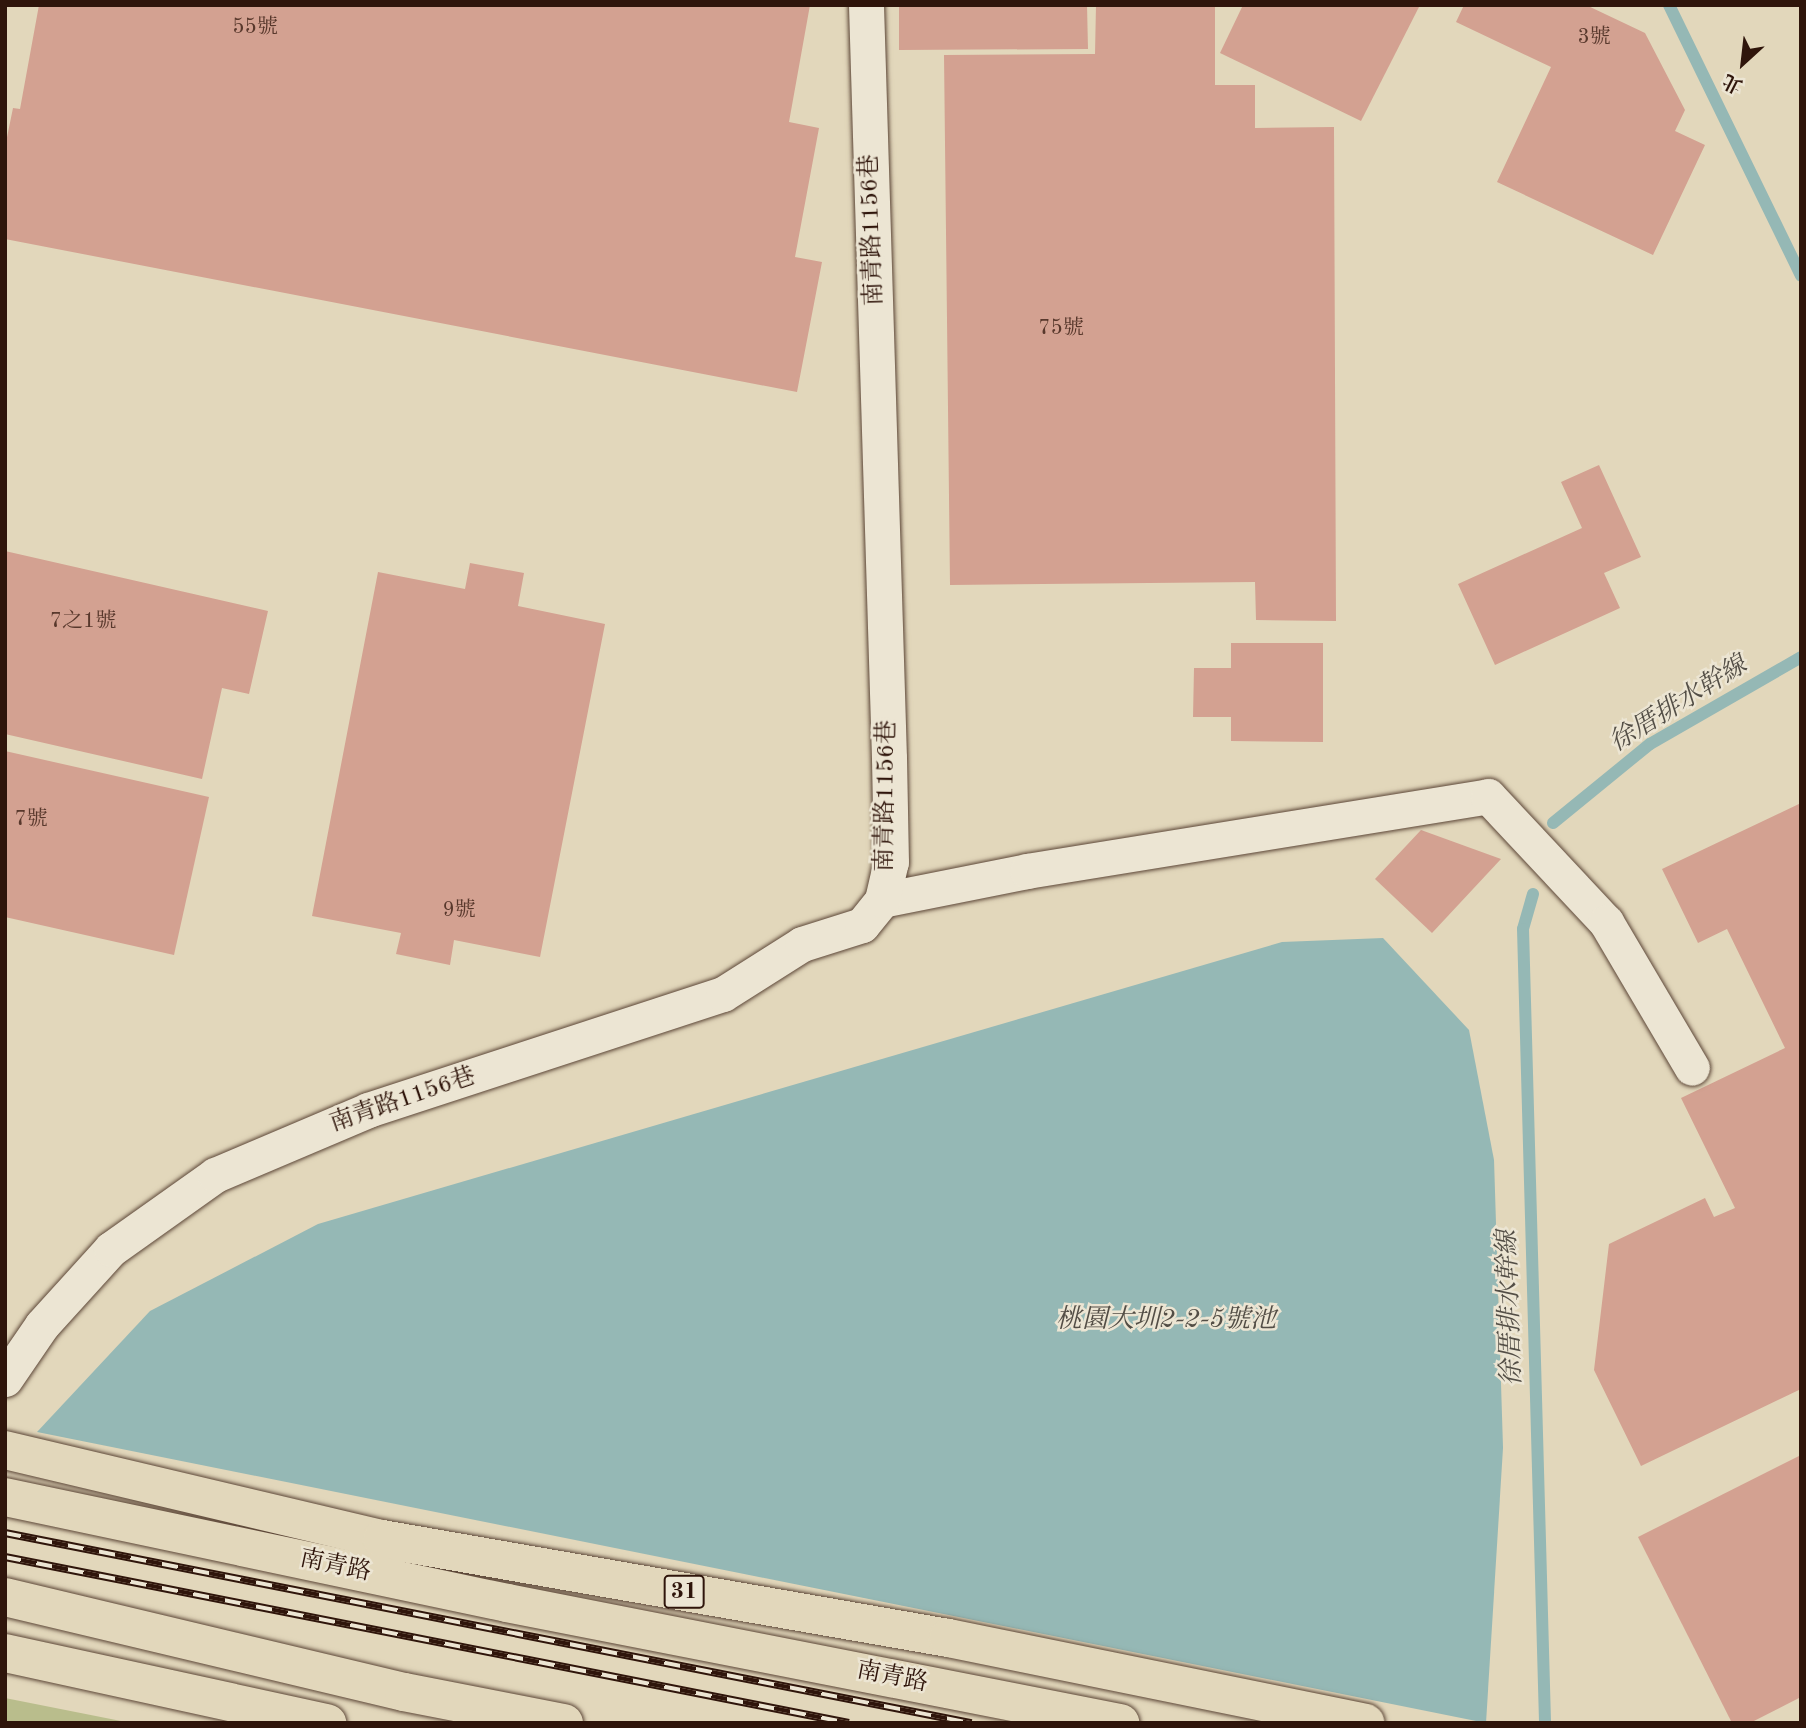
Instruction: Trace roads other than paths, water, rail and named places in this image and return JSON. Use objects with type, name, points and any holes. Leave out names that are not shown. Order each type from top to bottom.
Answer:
[{"type":"main road","name":"31","points":[[5,1450],[382,1539],[812,1615],[1365,1723]]},
{"type":"main road","name":"南青路","points":[[5,1497],[665,1634],[1120,1723]]},
{"type":"main road","points":[[5,1597],[404,1692],[549,1721]]},
{"type":"main road","name":"南青路","points":[[665,1634],[812,1615]]},
{"type":"main road","points":[[5,1653],[327,1723]]},
{"type":"street","name":"南青路1156巷","points":[[5,1379],[42,1325],[111,1249],[215,1175],[368,1110],[723,994],[802,944],[862,925],[882,900],[891,862],[866,5]]},
{"type":"street","points":[[882,900],[1027,871],[1488,796],[1606,922],[1692,1068]]},
{"type":"water","name":"桃園大圳2-2-5號池","points":[[1383,938],[1469,1030],[1494,1160],[1503,1448],[1486,1723],[37,1432],[150,1311],[318,1224],[1282,942]]},
{"type":"waterway","points":[[1669,5],[1801,276]]},
{"type":"waterway","name":"徐厝排水幹線","points":[[1553,823],[1650,744],[1801,657]]},
{"type":"waterway","name":"徐厝排水幹線","points":[[1533,894],[1523,929],[1545,1723]]},
{"type":"railway","points":[[5,1533],[971,1723]]},
{"type":"railway","points":[[5,1557],[849,1723]]}]
